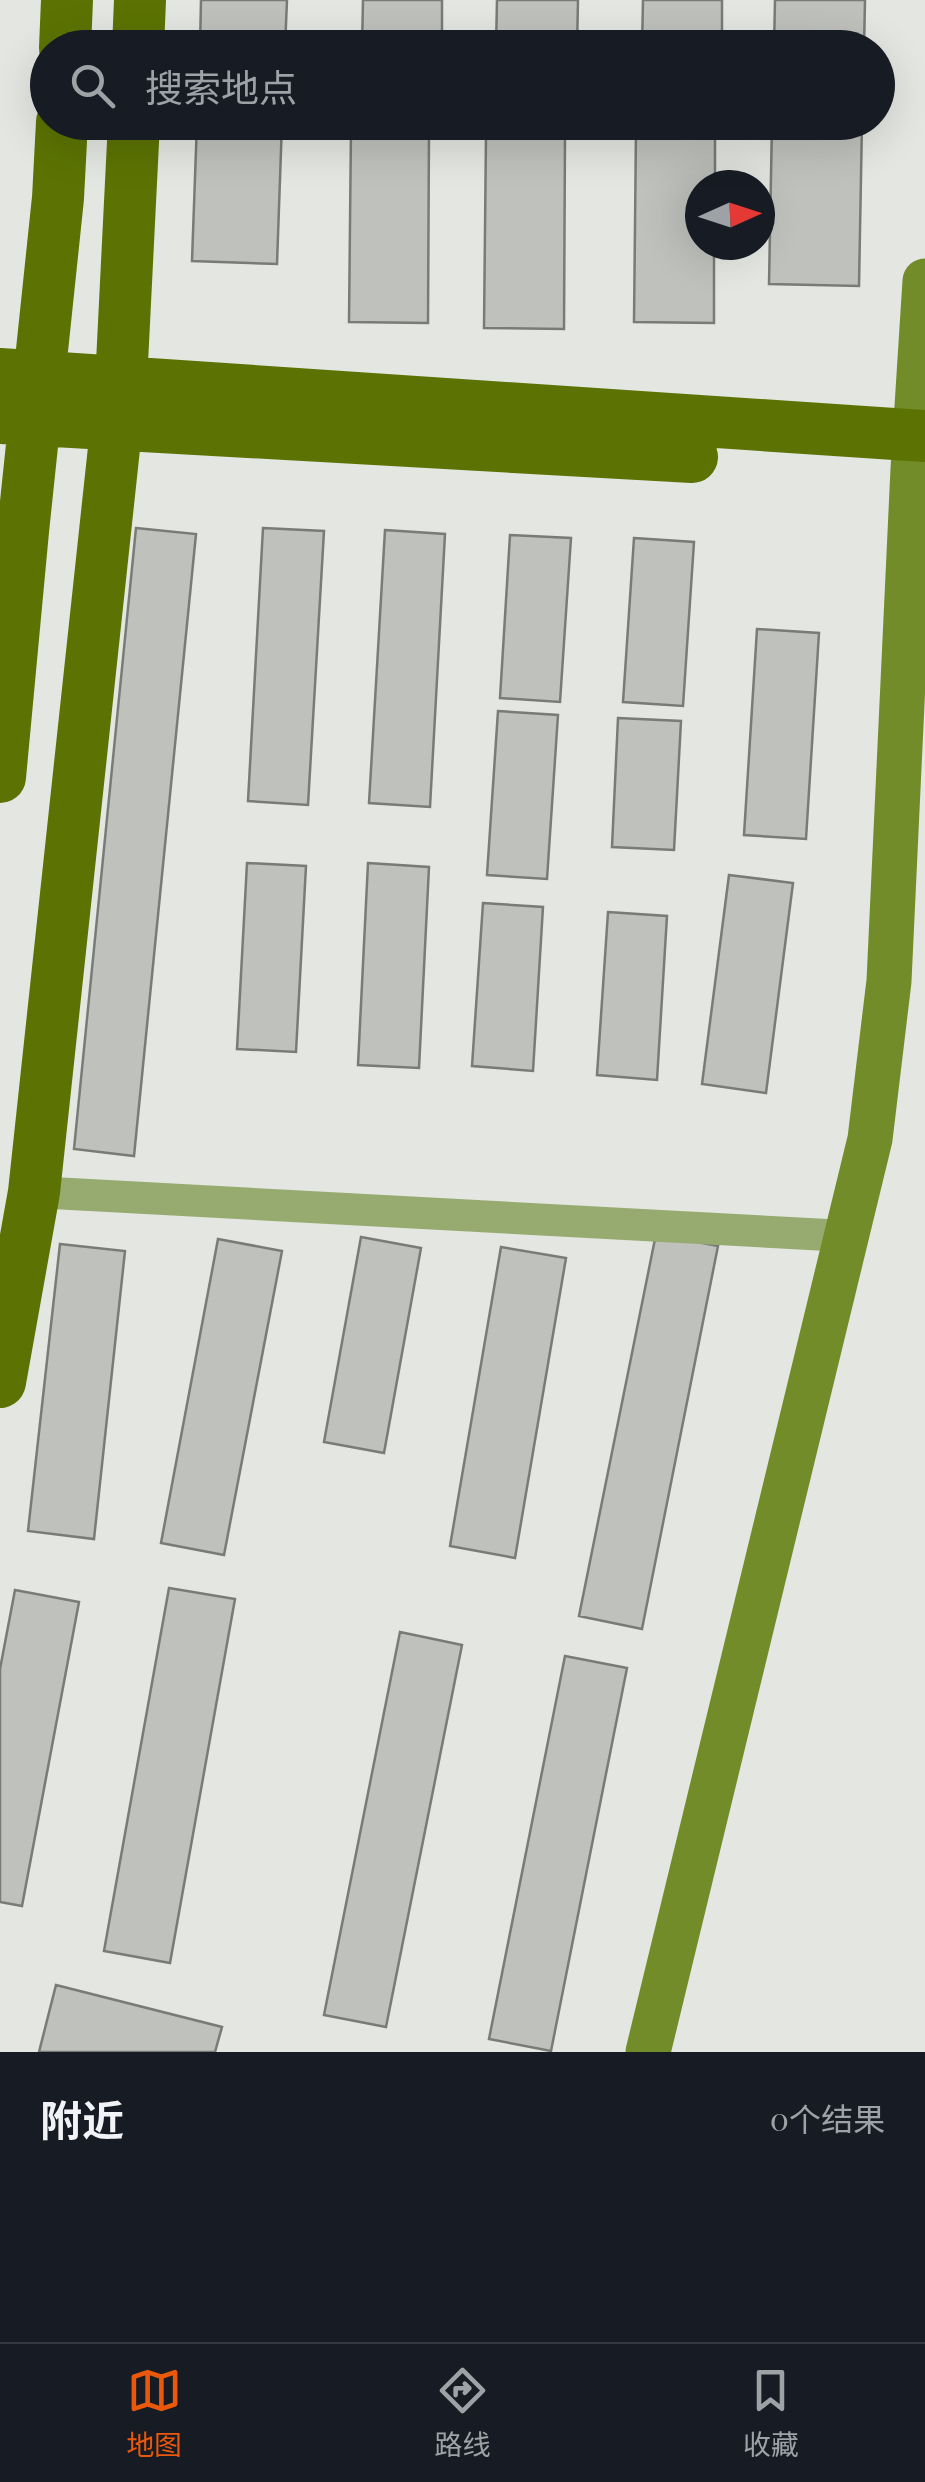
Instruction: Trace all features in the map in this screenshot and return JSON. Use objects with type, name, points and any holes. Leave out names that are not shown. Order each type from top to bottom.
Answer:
[{"type":"main road","points":[[66,30],[67,0]]},
{"type":"main road","points":[[139,30],[140,0]]},
{"type":"main road","points":[[0,777],[18,397],[58,198],[61,140]]},
{"type":"main road","points":[[0,1382],[34,1192],[119,404],[133,140]]},
{"type":"main road","points":[[18,397],[920,453]]},
{"type":"street","points":[[648,2052],[870,1138],[889,981],[920,453],[925,281]]},
{"type":"street","points":[[34,1192],[846,1236]]},
{"type":"building","points":[[201,0],[287,0],[286,30],[200,30]]},
{"type":"building","points":[[363,0],[442,0],[442,30],[362,30]]},
{"type":"building","points":[[497,0],[578,0],[577,30],[496,30]]},
{"type":"building","points":[[643,0],[722,0],[722,30],[642,30]]},
{"type":"building","points":[[775,0],[865,0],[864,30],[774,30]]},
{"type":"building","points":[[196,140],[281,140],[277,264],[192,261]]},
{"type":"building","points":[[351,140],[429,140],[428,323],[349,322]]},
{"type":"building","points":[[486,140],[565,140],[564,329],[484,328]]},
{"type":"building","points":[[636,140],[715,140],[715,170],[685,170],[685,260],[714,260],[714,323],[634,322]]},
{"type":"building","points":[[772,140],[862,140],[859,286],[769,284],[769,260],[775,260]]},
{"type":"building","points":[[136,528],[196,534],[134,1156],[74,1149]]},
{"type":"building","points":[[263,528],[324,531],[308,805],[248,801]]},
{"type":"building","points":[[385,530],[445,534],[430,807],[369,803]]},
{"type":"building","points":[[510,535],[571,538],[560,702],[500,698]]},
{"type":"building","points":[[634,538],[694,542],[683,706],[623,702]]},
{"type":"building","points":[[757,629],[819,633],[806,839],[744,835]]},
{"type":"building","points":[[498,711],[558,715],[547,879],[487,875]]},
{"type":"building","points":[[618,718],[681,721],[674,850],[612,847]]},
{"type":"building","points":[[247,863],[306,866],[296,1052],[237,1049]]},
{"type":"building","points":[[368,863],[429,867],[419,1068],[358,1065]]},
{"type":"building","points":[[729,875],[793,883],[766,1093],[702,1084]]},
{"type":"building","points":[[483,903],[543,907],[533,1071],[472,1066]]},
{"type":"building","points":[[608,912],[667,916],[657,1080],[597,1075]]},
{"type":"building","points":[[656,1234],[718,1246],[642,1629],[579,1616]]},
{"type":"building","points":[[361,1237],[421,1248],[384,1453],[324,1442]]},
{"type":"building","points":[[218,1239],[282,1251],[224,1555],[161,1543]]},
{"type":"building","points":[[60,1244],[125,1251],[94,1539],[28,1531]]},
{"type":"building","points":[[501,1247],[566,1258],[515,1558],[450,1546]]},
{"type":"building","points":[[169,1588],[235,1599],[170,1963],[104,1951]]},
{"type":"building","points":[[15,1590],[79,1602],[22,1906],[0,1902],[0,1669]]},
{"type":"building","points":[[400,1632],[462,1645],[386,2027],[324,2015]]},
{"type":"building","points":[[565,1656],[627,1668],[551,2051],[489,2039]]},
{"type":"building","points":[[56,1985],[222,2027],[215,2052],[39,2052]]}]
